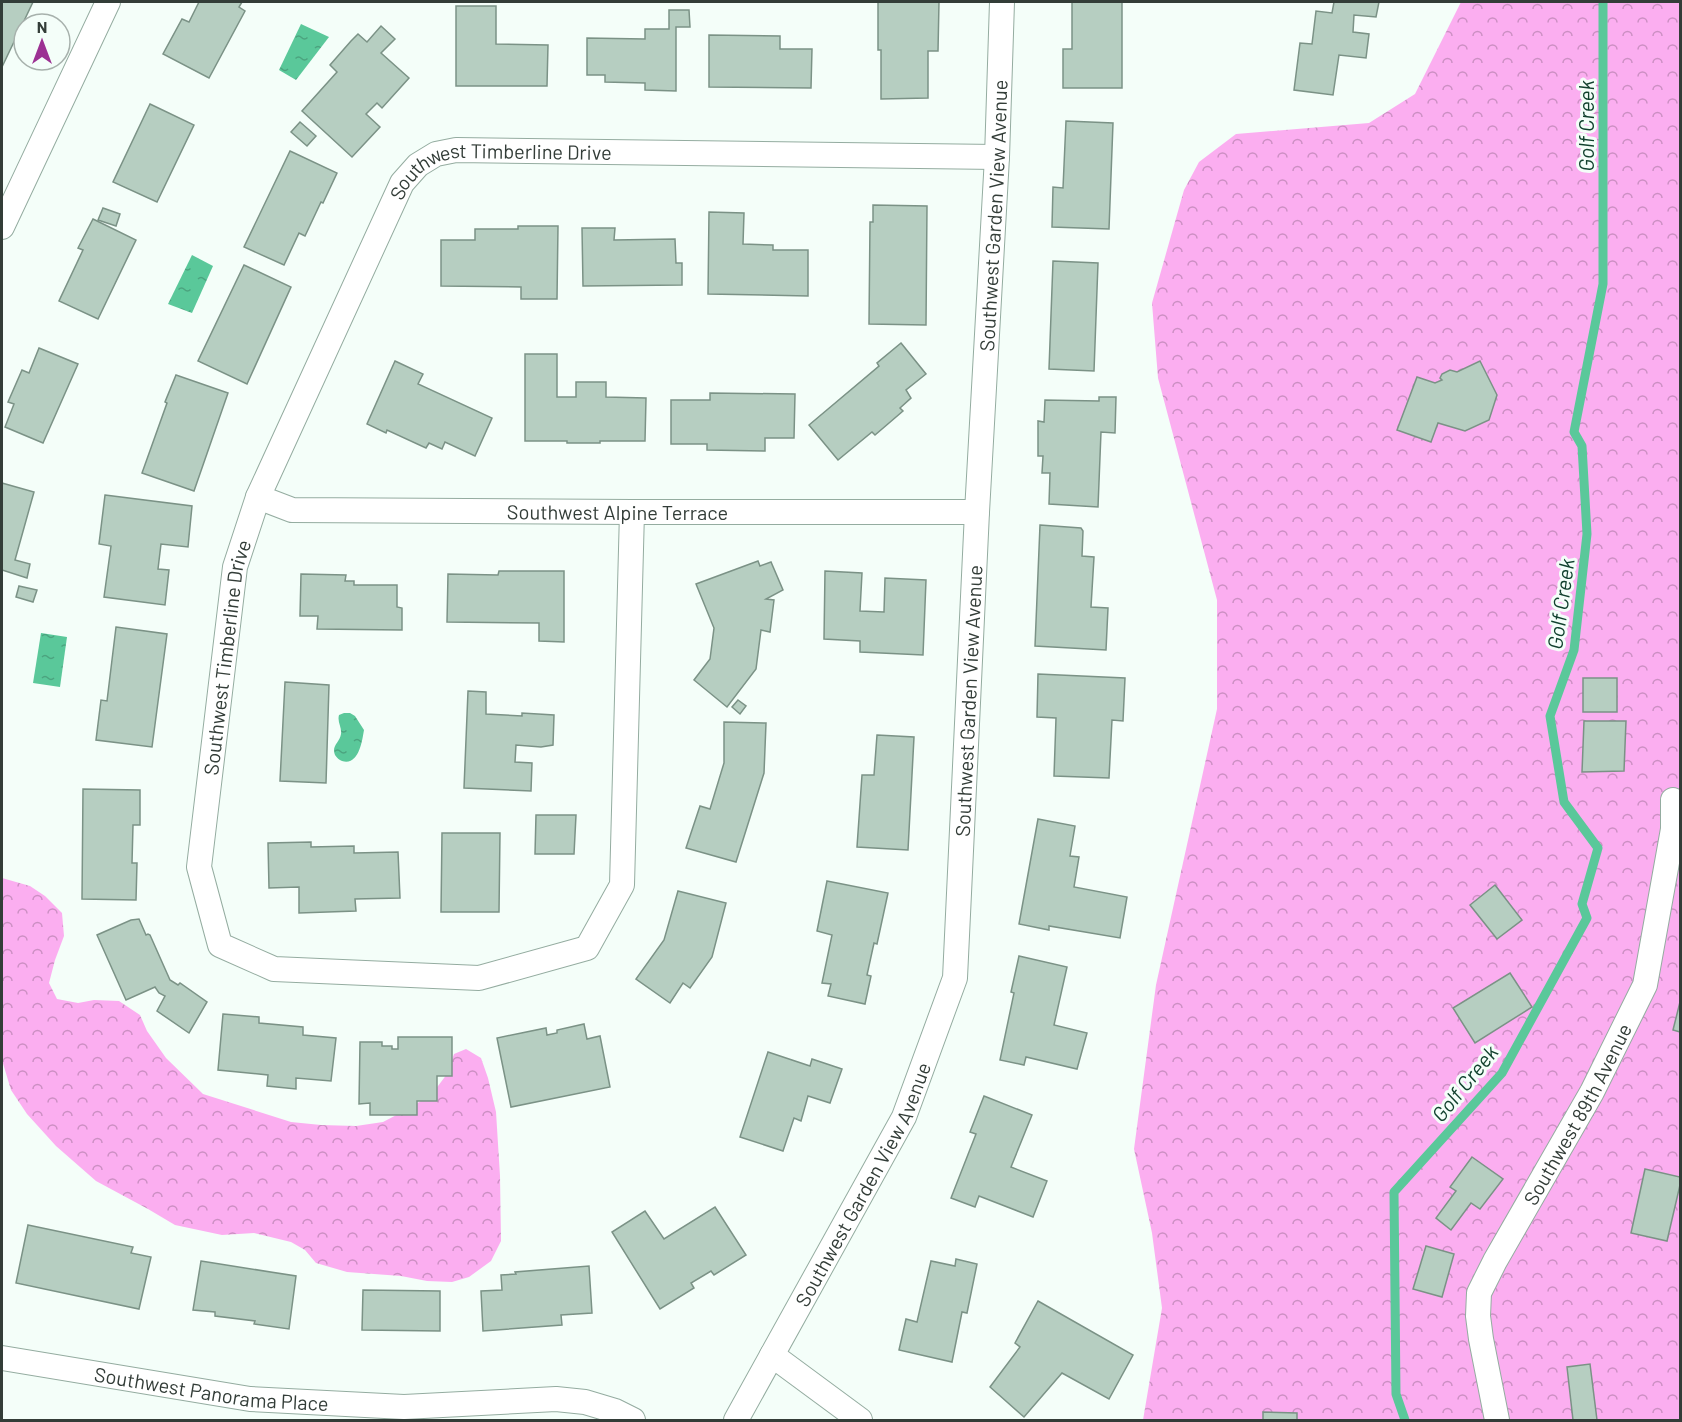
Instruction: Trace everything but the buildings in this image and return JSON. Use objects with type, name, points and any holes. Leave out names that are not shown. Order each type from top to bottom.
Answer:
[{"type":"street","points":[[2,227],[108,2]]},
{"type":"street","name":"Southwest Garden View Avenue","points":[[736,1420],[904,1117],[955,978],[977,512],[997,157],[1002,2]]},
{"type":"street","name":"Southwest Timberline Drive","points":[[632,512],[622,885],[588,948],[479,978],[468,978],[274,969],[220,945],[199,867],[235,567],[258,497],[402,183],[418,165],[436,154],[456,150],[997,157]]},
{"type":"street","name":"Southwest Alpine Terrace","points":[[258,497],[292,510],[977,512]]},
{"type":"street","name":"Southwest 89th Avenue","points":[[1497,1420],[1480,1339],[1479,1293],[1592,1092],[1645,985],[1673,829],[1673,800]]},
{"type":"street","points":[[772,1355],[860,1420]]},
{"type":"street","name":"Southwest Panorama Place","points":[[2,1358],[250,1399],[404,1407],[556,1399],[585,1402],[615,1411],[633,1420]]},
{"type":"green space","points":[[1461,2],[1680,2],[1680,1420],[1143,1420],[1162,1308],[1152,1233],[1134,1149],[1156,985],[1217,709],[1217,600],[1158,378],[1152,303],[1184,190],[1199,162],[1236,134],[1369,123],[1415,94]]},
{"type":"green space","points":[[2,878],[30,886],[45,896],[62,913],[64,936],[49,983],[57,999],[78,1003],[94,1000],[119,1001],[140,1015],[147,1031],[166,1058],[203,1094],[291,1122],[356,1126],[383,1122],[432,1094],[447,1074],[454,1054],[466,1049],[481,1058],[496,1112],[500,1176],[501,1241],[491,1261],[469,1277],[452,1282],[347,1272],[316,1263],[305,1250],[291,1242],[254,1233],[222,1235],[175,1225],[96,1181],[56,1146],[27,1114],[11,1090],[2,1060]]},
{"type":"water","points":[[301,24],[329,37],[296,80],[279,70]]},
{"type":"water","points":[[192,255],[213,266],[192,313],[168,304]]},
{"type":"water","points":[[41,633],[67,637],[60,687],[33,683]]},
{"type":"water","points":[[344,713],[355,716],[364,730],[359,752],[348,762],[339,759],[334,752],[341,734],[339,715]]},
{"type":"waterway","name":"Golf Creek","points":[[1405,1420],[1396,1394],[1394,1192],[1502,1073],[1587,918],[1582,904],[1598,848],[1564,802],[1550,716],[1574,650],[1587,534],[1582,446],[1574,432],[1603,284],[1603,2]]}]
